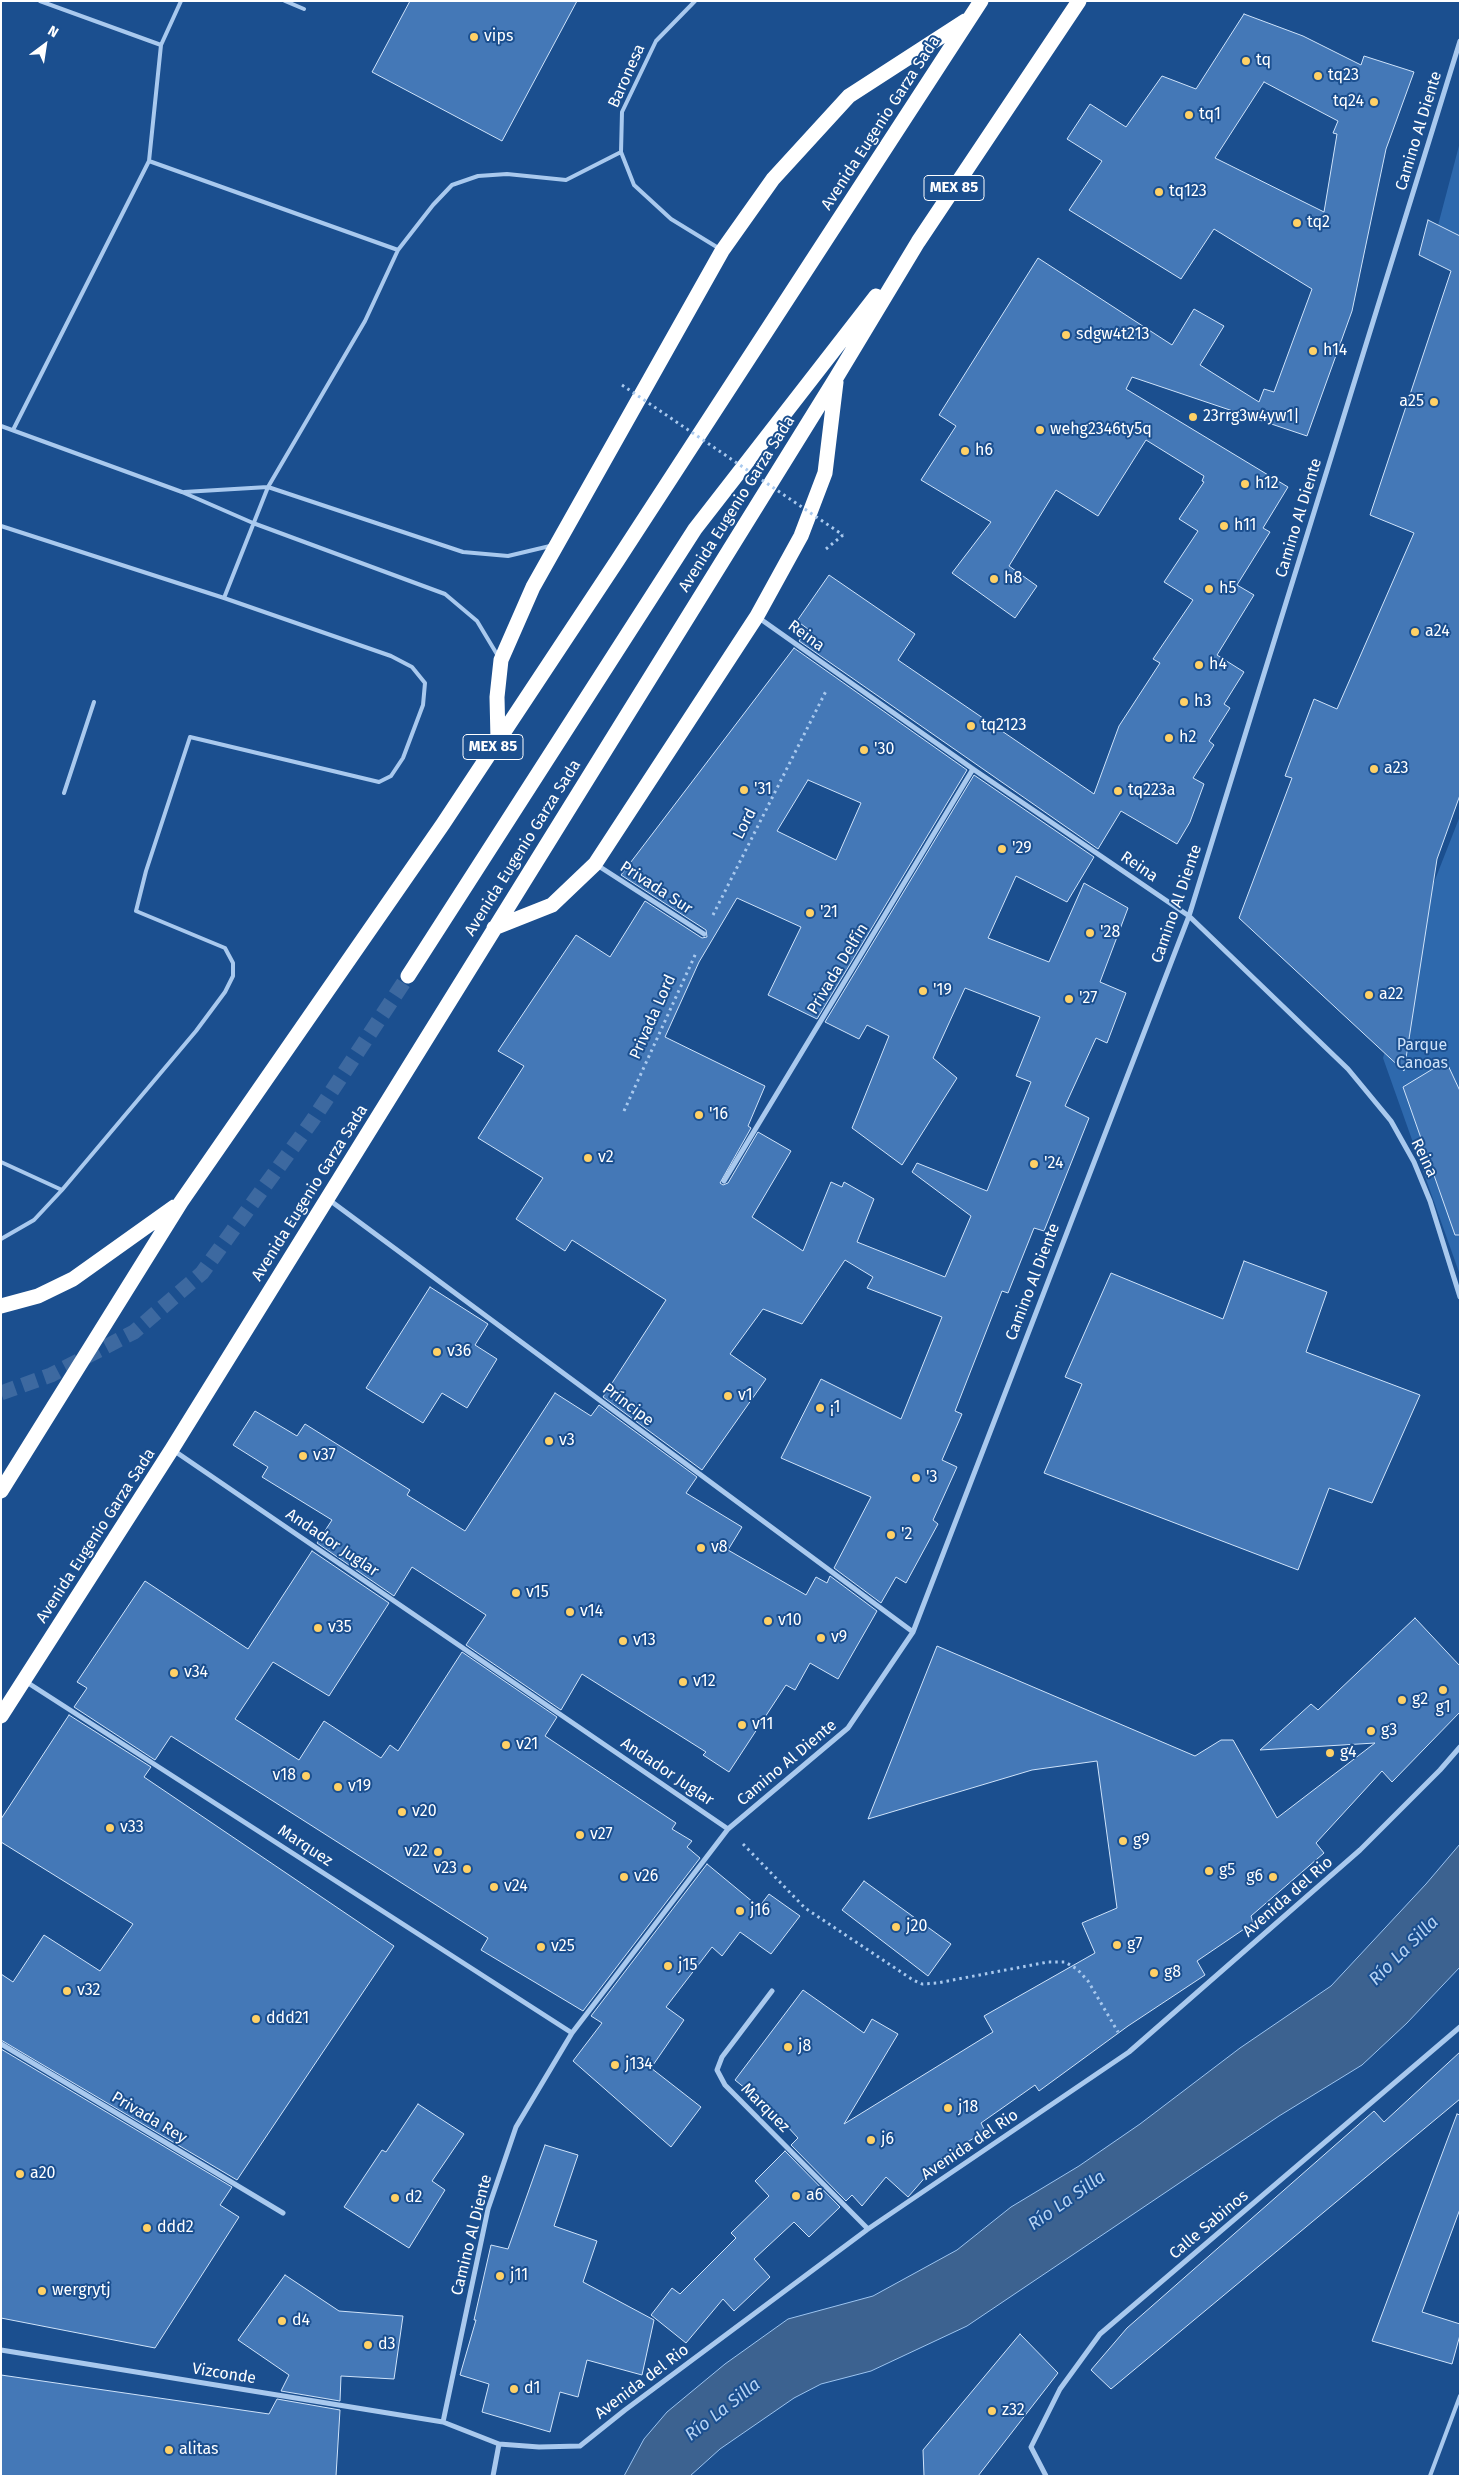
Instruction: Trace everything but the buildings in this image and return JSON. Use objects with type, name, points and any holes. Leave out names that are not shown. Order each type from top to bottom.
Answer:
[{"type":"highway","name":"Avenida Eugenio Garza Sada","points":[[1,1491],[181,1202],[437,833],[617,561],[981,1]]},
{"type":"highway","name":"Avenida Eugenio Garza Sada","points":[[1,1716],[172,1450],[836,378],[918,242],[1079,1]]},
{"type":"highway","points":[[498,739],[497,697],[501,660],[533,587],[722,250],[772,179],[849,96],[970,18]]},
{"type":"highway","points":[[408,976],[695,529],[918,242]]},
{"type":"highway","points":[[494,928],[552,905],[595,864],[757,616],[801,536],[825,473],[836,378]]},
{"type":"highway","points":[[1,1306],[38,1296],[73,1279],[181,1202]]},
{"type":"street","name":"Camino Al Diente","points":[[443,2422],[488,2209],[516,2127],[572,2033],[728,1829],[848,1728],[912,1632],[1188,916],[1460,42]]},
{"type":"street","name":"Reina","points":[[757,616],[973,769],[1188,916],[1348,1068],[1390,1121],[1414,1162],[1430,1201],[1460,1297]]},
{"type":"street","name":"Privada Delfín","points":[[724,1181],[973,769]]},
{"type":"street","name":"Privada Sur","points":[[595,864],[704,934]]},
{"type":"street","name":"Príncipe","points":[[328,1199],[912,1632]]},
{"type":"street","name":"Andador Juglar","points":[[172,1450],[728,1829]]},
{"type":"street","name":"Marquez","points":[[25,1680],[572,2033]]},
{"type":"street","name":"Avenida del Rio","points":[[443,2422],[499,2444],[539,2447],[580,2446],[868,2229],[1129,2052],[1360,1850],[1440,1770],[1460,1747]]},
{"type":"street","name":"Marquez","points":[[772,1991],[722,2057],[717,2070],[725,2085],[868,2229]]},
{"type":"street","name":"Calle Sabinos","points":[[1046,2476],[1031,2446],[1060,2389],[1100,2334],[1460,2027]]},
{"type":"street","name":"Privada Rey","points":[[1,2044],[283,2213]]},
{"type":"street","name":"Vizconde","points":[[1,2350],[443,2422]]},
{"type":"street","points":[[493,2476],[499,2444]]},
{"type":"lane","points":[[40,1],[161,45]]},
{"type":"lane","points":[[13,430],[150,161],[161,45],[180,1]]},
{"type":"lane","points":[[285,1],[304,9]]},
{"type":"lane","name":"Baronesa","points":[[695,1],[656,41],[622,112],[621,152],[634,185],[671,219],[722,250]]},
{"type":"lane","points":[[224,598],[268,487],[365,321],[398,250],[433,205],[452,185],[478,176],[507,174],[566,180],[621,152]]},
{"type":"lane","points":[[150,161],[398,250]]},
{"type":"lane","points":[[1,426],[182,492],[253,524],[445,594],[478,620],[501,660]]},
{"type":"lane","points":[[182,492],[268,487],[463,552],[508,556],[557,545]]},
{"type":"lane","points":[[1,526],[224,598],[391,656],[412,667],[425,683],[423,705],[403,758],[391,776],[379,782],[190,736],[146,871],[136,911],[224,948],[234,963],[233,976],[225,992],[196,1031],[62,1190],[34,1220],[1,1239]]},
{"type":"lane","points":[[64,793],[94,702]]},
{"type":"lane","points":[[1,1162],[62,1190]]},
{"type":"lane","points":[[1430,2476],[1460,2396]]},
{"type":"path","points":[[622,385],[843,535]]},
{"type":"path","name":"Lord","points":[[704,934],[835,672]]},
{"type":"path","name":"Privada Lord","points":[[624,1111],[704,934]]},
{"type":"path","points":[[728,1829],[806,1908],[913,1980],[922,1984],[937,1983],[1048,1962],[1065,1962],[1077,1969],[1088,1981],[1129,2052]]},
{"type":"green space","points":[[1460,142],[1460,262],[1432,248]]},
{"type":"green space","name":"Parque Canoas","points":[[1460,816],[1460,1275],[1383,1058],[1431,890]]},
{"type":"water","name":"Río La Silla","points":[[1460,1844],[1460,1967],[1407,2023],[1362,2065],[1279,2116],[967,2326],[871,2371],[821,2384],[794,2398],[720,2449],[690,2476],[624,2476],[644,2439],[667,2412],[725,2364],[788,2319],[873,2296],[957,2250],[1011,2207],[1079,2166],[1140,2124],[1240,2048],[1331,1986],[1426,1884]]},
{"type":"tunnel","points":[[1,1393],[51,1375],[134,1332],[202,1273],[312,1121],[408,976]]},
{"type":"place","name":"vips","points":[[474,37]]},
{"type":"place","name":"tq","points":[[1246,61]]},
{"type":"place","name":"tq23","points":[[1318,76]]},
{"type":"place","name":"tq24","points":[[1374,102]]},
{"type":"place","name":"tq1","points":[[1189,115]]},
{"type":"place","name":"tq123","points":[[1159,192]]},
{"type":"place","name":"tq2","points":[[1297,223]]},
{"type":"place","name":"sdgw4t213","points":[[1066,335]]},
{"type":"place","name":"h14","points":[[1313,351]]},
{"type":"place","name":"a25","points":[[1434,402]]},
{"type":"place","name":"23rrg3w4yw1|","points":[[1193,417]]},
{"type":"place","name":"wehg2346ty5q","points":[[1040,430]]},
{"type":"place","name":"h6","points":[[965,451]]},
{"type":"place","name":"h12","points":[[1245,484]]},
{"type":"place","name":"h11","points":[[1224,526]]},
{"type":"place","name":"h8","points":[[994,579]]},
{"type":"place","name":"h5","points":[[1209,589]]},
{"type":"place","name":"a24","points":[[1415,632]]},
{"type":"place","name":"h4","points":[[1199,665]]},
{"type":"place","name":"h3","points":[[1184,702]]},
{"type":"place","name":"tq2123","points":[[971,726]]},
{"type":"place","name":"h2","points":[[1169,738]]},
{"type":"place","name":"'30","points":[[864,750]]},
{"type":"place","name":"a23","points":[[1374,769]]},
{"type":"place","name":"'31","points":[[744,790]]},
{"type":"place","name":"tq223a","points":[[1118,791]]},
{"type":"place","name":"'29","points":[[1002,849]]},
{"type":"place","name":"'21","points":[[810,913]]},
{"type":"place","name":"'28","points":[[1090,933]]},
{"type":"place","name":"'19","points":[[923,991]]},
{"type":"place","name":"a22","points":[[1369,995]]},
{"type":"place","name":"'27","points":[[1069,999]]},
{"type":"place","name":"'16","points":[[699,1115]]},
{"type":"place","name":"v2","points":[[588,1158]]},
{"type":"place","name":"'24","points":[[1034,1164]]},
{"type":"place","name":"v36","points":[[437,1352]]},
{"type":"place","name":"v1","points":[[728,1396]]},
{"type":"place","name":"¡1","points":[[820,1408]]},
{"type":"place","name":"v3","points":[[549,1441]]},
{"type":"place","name":"v37","points":[[303,1456]]},
{"type":"place","name":"'3","points":[[916,1478]]},
{"type":"place","name":"'2","points":[[891,1535]]},
{"type":"place","name":"v8","points":[[701,1548]]},
{"type":"place","name":"v15","points":[[516,1593]]},
{"type":"place","name":"v14","points":[[570,1612]]},
{"type":"place","name":"v10","points":[[768,1621]]},
{"type":"place","name":"v35","points":[[318,1628]]},
{"type":"place","name":"v9","points":[[821,1638]]},
{"type":"place","name":"v13","points":[[623,1641]]},
{"type":"place","name":"v34","points":[[174,1673]]},
{"type":"place","name":"v12","points":[[683,1682]]},
{"type":"place","name":"g1","points":[[1443,1690]]},
{"type":"place","name":"g2","points":[[1402,1700]]},
{"type":"place","name":"v11","points":[[742,1725]]},
{"type":"place","name":"g3","points":[[1371,1731]]},
{"type":"place","name":"v21","points":[[506,1745]]},
{"type":"place","name":"g4","points":[[1330,1753]]},
{"type":"place","name":"v18","points":[[306,1776]]},
{"type":"place","name":"v19","points":[[338,1787]]},
{"type":"place","name":"v20","points":[[402,1812]]},
{"type":"place","name":"v33","points":[[110,1828]]},
{"type":"place","name":"v27","points":[[580,1835]]},
{"type":"place","name":"g9","points":[[1123,1841]]},
{"type":"place","name":"v22","points":[[438,1852]]},
{"type":"place","name":"v23","points":[[467,1869]]},
{"type":"place","name":"g5","points":[[1209,1871]]},
{"type":"place","name":"v26","points":[[624,1877]]},
{"type":"place","name":"g6","points":[[1273,1877]]},
{"type":"place","name":"v24","points":[[494,1887]]},
{"type":"place","name":"j16","points":[[740,1911]]},
{"type":"place","name":"j20","points":[[896,1927]]},
{"type":"place","name":"g7","points":[[1117,1945]]},
{"type":"place","name":"v25","points":[[541,1947]]},
{"type":"place","name":"j15","points":[[668,1966]]},
{"type":"place","name":"g8","points":[[1154,1973]]},
{"type":"place","name":"v32","points":[[67,1991]]},
{"type":"place","name":"ddd21","points":[[256,2019]]},
{"type":"place","name":"j8","points":[[788,2047]]},
{"type":"place","name":"j134","points":[[615,2065]]},
{"type":"place","name":"j18","points":[[948,2108]]},
{"type":"place","name":"j6","points":[[871,2140]]},
{"type":"place","name":"a20","points":[[20,2174]]},
{"type":"place","name":"a6","points":[[796,2196]]},
{"type":"place","name":"d2","points":[[395,2198]]},
{"type":"place","name":"ddd2","points":[[147,2228]]},
{"type":"place","name":"j11","points":[[500,2276]]},
{"type":"place","name":"wergrytj","points":[[42,2291]]},
{"type":"place","name":"d4","points":[[282,2321]]},
{"type":"place","name":"d3","points":[[368,2345]]},
{"type":"place","name":"d1","points":[[514,2389]]},
{"type":"place","name":"z32","points":[[992,2411]]},
{"type":"place","name":"alitas","points":[[169,2450]]}]
